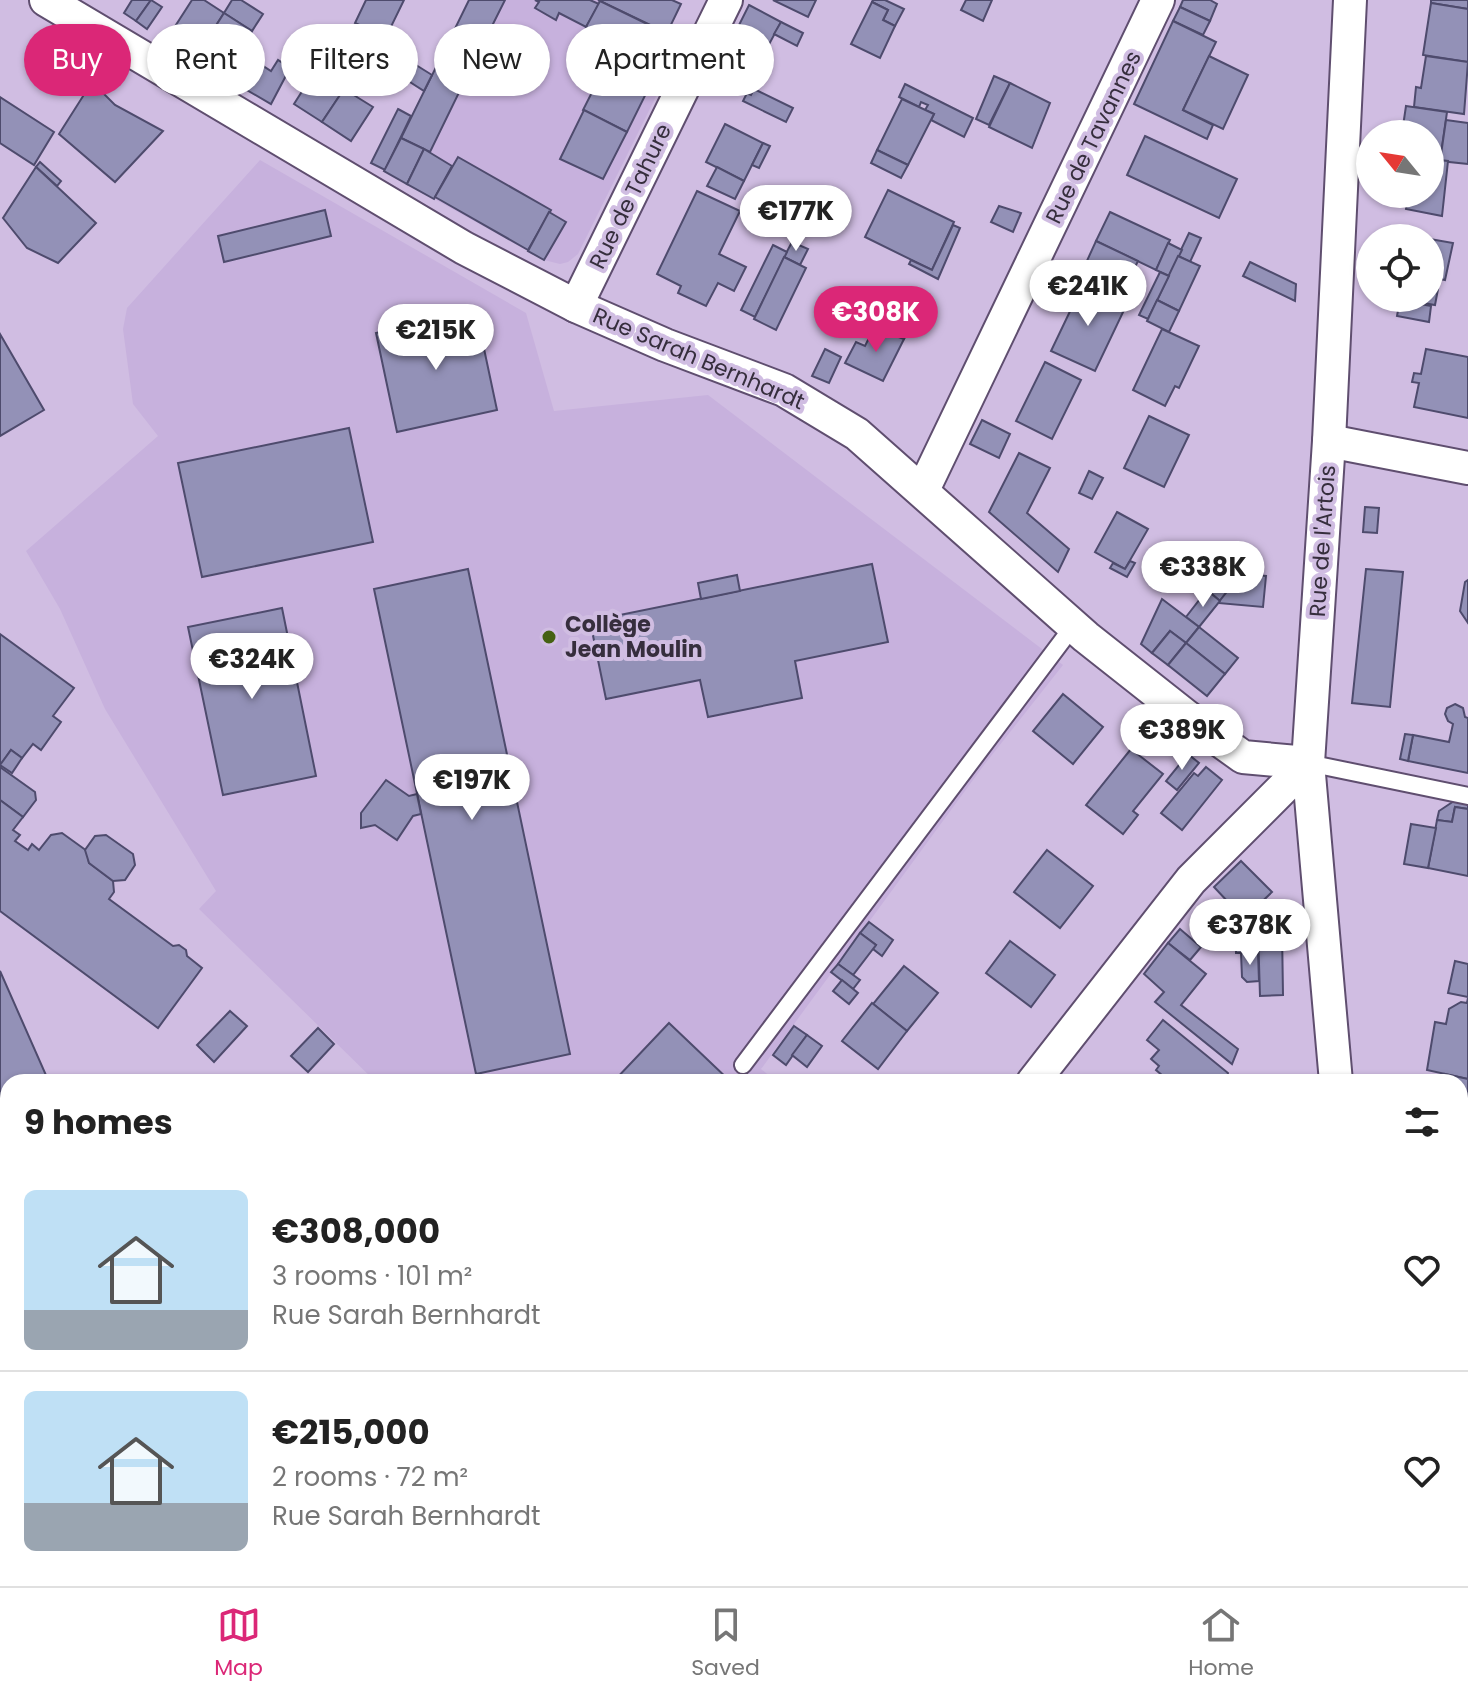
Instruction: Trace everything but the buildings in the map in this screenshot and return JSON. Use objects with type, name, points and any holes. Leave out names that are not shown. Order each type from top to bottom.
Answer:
[{"type":"street","name":"Rue Sarah Bernhardt","points":[[46,0],[464,248],[576,306],[665,345],[784,390],[857,434],[1074,625],[1186,716],[1243,757],[1308,763]]},
{"type":"street","name":"Rue de Tahure","points":[[576,306],[726,0]]},
{"type":"street","name":"Rue de Tavannes","points":[[923,490],[1158,0]]},
{"type":"street","name":"Rue de l'Artois","points":[[1335,1074],[1308,763],[1329,441],[1350,0]]},
{"type":"street","points":[[1329,441],[1468,468]]},
{"type":"street","points":[[1039,1074],[1191,880],[1308,763]]},
{"type":"lane","points":[[743,1065],[1074,625]]},
{"type":"lane","points":[[1308,763],[1468,796]]},
{"type":"shaded area","points":[[469,0],[598,0],[647,24],[566,24],[566,96],[656,96],[578,254],[568,262],[560,264],[544,260],[384,171],[434,70],[434,96],[550,96],[550,24],[457,24]]},
{"type":"shaded area","name":"Collège Jean Moulin","points":[[260,160],[526,313],[554,411],[708,395],[1063,665],[984,765],[761,1069],[767,1074],[368,1074],[199,909],[216,891],[105,709],[60,609],[26,551],[158,436],[133,404],[123,329],[127,308]]},
{"type":"place","name":"Collège Jean Moulin","points":[[549,637]]}]
